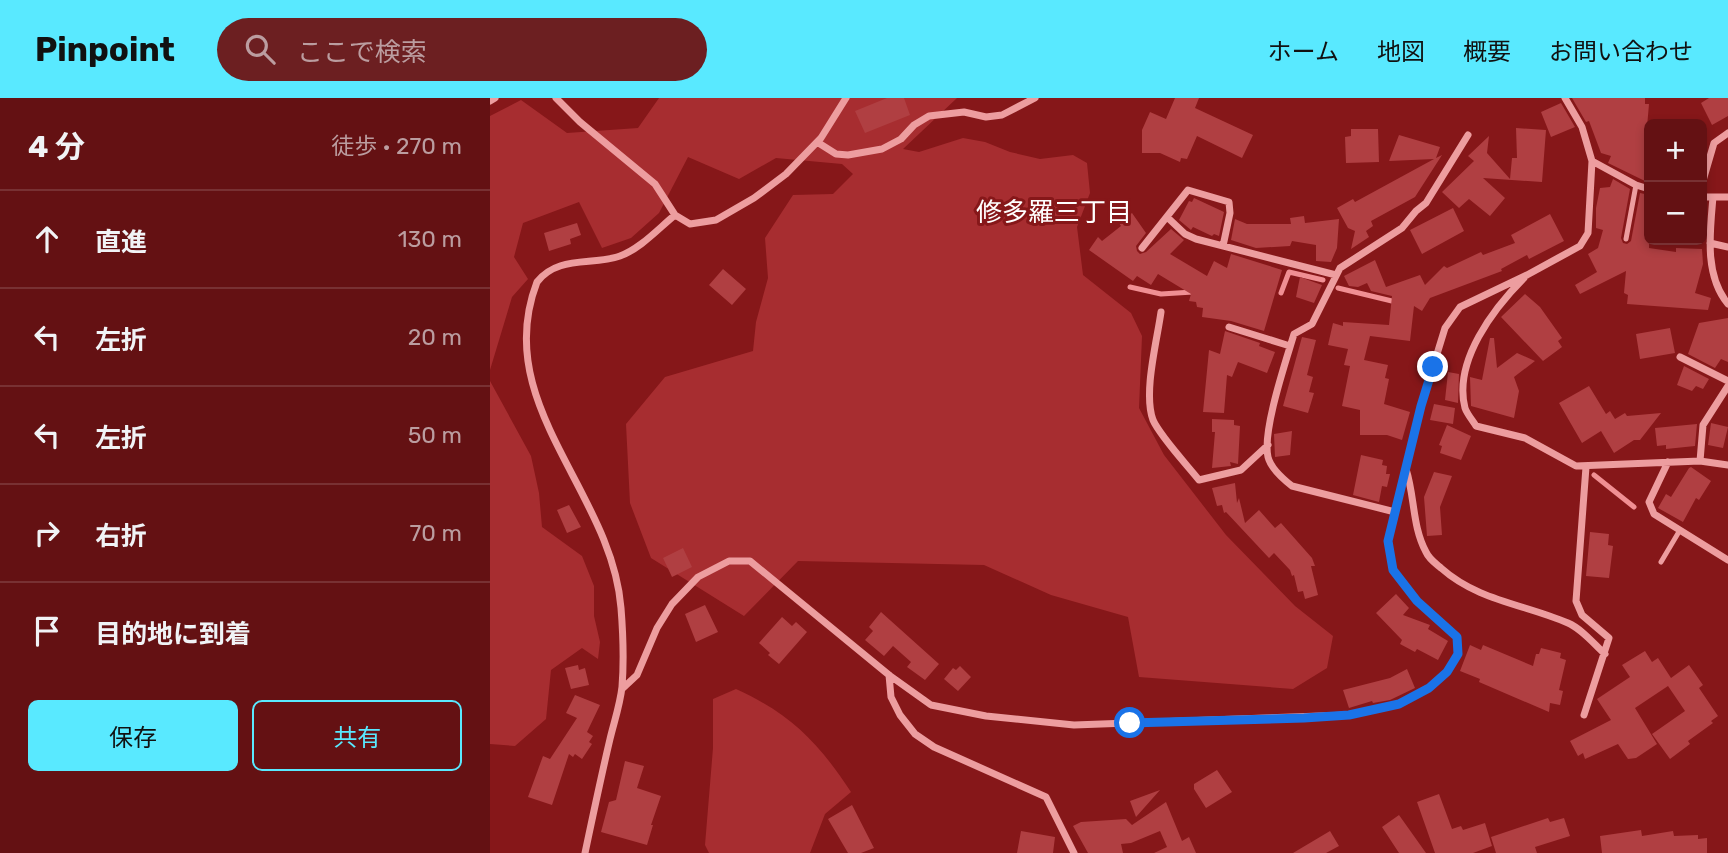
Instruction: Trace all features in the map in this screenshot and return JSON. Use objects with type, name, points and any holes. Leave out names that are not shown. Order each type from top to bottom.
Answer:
[{"type":"street","points":[[490,101],[495,98]]},
{"type":"street","points":[[556,98],[580,122],[655,184],[675,215],[690,224],[716,220],[754,198],[786,174],[817,142],[846,98]]},
{"type":"street","points":[[817,142],[836,154],[848,155],[882,149],[901,139],[914,125],[929,116],[964,112],[986,117],[1002,115],[1035,98]]},
{"type":"street","points":[[622,688],[638,676],[657,628],[672,604],[698,577],[729,561],[750,561],[889,675],[931,705],[986,716],[1074,725],[1315,718],[1349,715],[1399,704],[1429,688],[1447,672],[1458,654],[1457,637],[1417,601],[1393,570],[1388,541],[1421,406],[1446,328],[1460,307],[1580,246],[1588,233],[1592,161],[1582,127],[1565,98]]},
{"type":"street","points":[[1703,182],[1714,142],[1728,133]]},
{"type":"street","points":[[1395,512],[1292,486],[1279,476],[1268,457],[1269,427],[1294,334],[1312,324],[1340,268],[1402,228],[1416,211],[1426,204],[1468,135]]},
{"type":"street","points":[[1592,161],[1644,187]]},
{"type":"street","points":[[1142,248],[1188,190],[1229,202],[1230,213],[1223,246]]},
{"type":"street","points":[[1713,197],[1710,243],[1715,279],[1721,296],[1728,304]]},
{"type":"street","points":[[1707,198],[1728,197]]},
{"type":"street","points":[[519,315],[538,281],[556,266],[605,261],[624,255],[675,215]]},
{"type":"street","points":[[1167,217],[1185,234],[1336,275]]},
{"type":"street","points":[[1710,243],[1728,247]]},
{"type":"street","points":[[1527,275],[1499,303],[1481,330],[1464,378],[1465,409],[1476,426],[1525,438],[1576,466],[1700,461],[1728,465]]},
{"type":"street","points":[[1161,312],[1150,387],[1153,420],[1199,480],[1241,470],[1268,445]]},
{"type":"street","points":[[1229,327],[1290,346]]},
{"type":"street","points":[[1681,358],[1728,384],[1703,425],[1700,461]]},
{"type":"street","points":[[1668,462],[1648,502],[1654,514],[1728,560]]},
{"type":"street","points":[[1584,715],[1609,638],[1582,615],[1576,601],[1586,467]]},
{"type":"street","points":[[1406,468],[1411,485],[1417,534],[1428,557],[1451,578],[1481,595],[1572,624],[1605,654]]},
{"type":"street","points":[[569,488],[613,568],[621,607],[622,688],[585,853]]},
{"type":"street","points":[[889,675],[891,697],[900,715],[915,734],[934,747],[1046,797],[1074,853]]},
{"type":"lane","points":[[1626,239],[1636,185]]},
{"type":"lane","points":[[1661,562],[1680,530]]},
{"type":"shaded area","points":[[659,98],[957,98],[903,149],[919,152],[963,138],[1040,159],[1073,155],[1087,163],[1090,193],[1077,227],[1083,275],[1131,313],[1142,336],[1139,408],[1164,455],[1226,535],[1295,606],[1333,636],[1327,668],[1293,689],[1139,677],[1128,617],[1051,595],[984,565],[798,561],[744,616],[651,558],[630,503],[626,424],[665,377],[753,351],[756,322],[768,278],[765,238],[793,195],[833,194],[853,174],[842,164],[776,158],[739,179],[688,157],[659,213],[631,238],[602,248],[579,202],[523,223],[514,257],[528,279],[512,297],[490,370],[490,116],[521,100],[567,133],[638,128]]},
{"type":"shaded area","points":[[490,381],[531,456],[539,493],[542,527],[582,556],[594,586],[594,616],[600,642],[598,659],[582,648],[551,670],[546,719],[515,746],[490,744]]},
{"type":"shaded area","points":[[736,689],[773,709],[802,731],[827,758],[851,792],[825,814],[810,853],[709,853],[705,845],[713,748],[713,699]]},
{"type":"building","points":[[887,98],[904,98],[910,115],[865,133],[855,111]]},
{"type":"building","points":[[1175,98],[1199,98],[1195,108],[1253,135],[1242,158],[1197,136],[1187,159],[1181,158],[1180,162],[1160,153],[1142,153],[1142,130],[1150,112],[1166,119]]},
{"type":"building","points":[[1572,98],[1645,98],[1645,104],[1649,104],[1648,119],[1644,119],[1644,181],[1608,163],[1611,156],[1601,153],[1589,121],[1586,122]]},
{"type":"building","points":[[1709,98],[1728,98],[1728,116],[1712,125],[1701,103]]},
{"type":"building","points":[[1561,103],[1575,127],[1551,137],[1541,112]]},
{"type":"building","points":[[1516,128],[1546,130],[1542,182],[1483,178],[1505,198],[1490,216],[1469,199],[1459,208],[1442,192],[1474,161],[1468,156],[1489,136],[1487,153],[1510,179],[1512,158],[1517,158]]},
{"type":"building","points":[[1351,129],[1378,129],[1379,162],[1346,163],[1345,137],[1351,136]]},
{"type":"building","points":[[1399,135],[1440,147],[1436,158],[1442,155],[1415,197],[1371,221],[1373,226],[1366,231],[1369,237],[1351,249],[1355,231],[1348,228],[1337,208],[1353,199],[1355,202],[1434,159],[1389,161]]},
{"type":"building","points":[[1613,179],[1630,189],[1621,238],[1623,243],[1631,241],[1640,193],[1644,194],[1644,245],[1676,252],[1676,248],[1702,249],[1703,264],[1695,293],[1711,298],[1708,310],[1627,304],[1628,295],[1624,293],[1626,271],[1580,294],[1575,285],[1597,272],[1588,254],[1598,248],[1603,230],[1596,228],[1600,188],[1610,187]]},
{"type":"building","points":[[1194,198],[1224,212],[1219,236],[1212,236],[1193,227],[1191,230],[1179,220],[1189,201],[1192,202]]},
{"type":"building","points":[[1453,208],[1464,231],[1422,254],[1410,230]]},
{"type":"building","points":[[1132,213],[1146,233],[1136,246],[1140,254],[1146,252],[1171,229],[1184,240],[1170,254],[1207,276],[1214,261],[1227,268],[1231,254],[1282,270],[1264,331],[1231,321],[1202,317],[1203,308],[1197,307],[1196,302],[1189,301],[1191,294],[1158,274],[1151,285],[1137,276],[1133,281],[1089,250],[1098,237],[1102,241]]},
{"type":"building","points":[[1550,214],[1564,241],[1529,259],[1527,255],[1501,269],[1502,271],[1430,298],[1422,311],[1414,306],[1410,341],[1370,336],[1364,360],[1388,365],[1385,378],[1389,379],[1384,404],[1410,412],[1402,440],[1387,435],[1360,435],[1360,410],[1342,406],[1350,366],[1344,365],[1348,349],[1328,345],[1333,323],[1343,326],[1343,322],[1389,325],[1392,296],[1371,291],[1367,283],[1358,287],[1349,286],[1344,276],[1375,260],[1386,287],[1420,275],[1425,285],[1444,266],[1447,268],[1481,252],[1483,255],[1515,243],[1511,235]]},
{"type":"building","points":[[1304,216],[1305,223],[1339,219],[1337,248],[1331,262],[1316,261],[1316,245],[1292,241],[1290,246],[1256,248],[1231,240],[1235,219],[1247,224],[1291,224],[1290,218]]},
{"type":"building","points":[[577,223],[581,235],[570,239],[571,244],[549,251],[544,233]]},
{"type":"building","points":[[723,269],[746,289],[732,305],[709,285]]},
{"type":"building","points":[[1300,277],[1322,285],[1314,303],[1296,297]]},
{"type":"building","points":[[1525,294],[1540,307],[1562,338],[1558,341],[1562,347],[1543,361],[1501,317]]},
{"type":"building","points":[[1728,318],[1728,362],[1721,359],[1715,368],[1688,354],[1699,323]]},
{"type":"building","points":[[1670,328],[1675,353],[1640,359],[1636,334]]},
{"type":"building","points":[[1225,331],[1260,343],[1259,346],[1275,352],[1267,373],[1238,362],[1232,377],[1227,375],[1224,413],[1203,412],[1209,350],[1220,354]]},
{"type":"building","points":[[1302,337],[1316,340],[1307,375],[1313,377],[1309,392],[1314,393],[1308,413],[1283,406]]},
{"type":"building","points":[[1490,338],[1494,338],[1497,368],[1517,353],[1535,361],[1514,377],[1519,391],[1514,418],[1471,406],[1470,377],[1482,380]]},
{"type":"building","points":[[1684,366],[1709,379],[1703,389],[1696,386],[1692,391],[1677,385]]},
{"type":"building","points":[[1448,372],[1459,374],[1458,403],[1445,400]]},
{"type":"building","points":[[1589,386],[1606,414],[1610,411],[1615,419],[1625,413],[1627,416],[1661,413],[1640,440],[1634,440],[1614,453],[1601,431],[1582,443],[1559,403]]},
{"type":"building","points":[[1434,404],[1455,408],[1453,424],[1430,420]]},
{"type":"building","points":[[1212,419],[1234,420],[1234,425],[1240,426],[1238,464],[1230,462],[1231,466],[1212,468],[1215,432],[1212,432]]},
{"type":"building","points":[[1711,423],[1728,427],[1723,448],[1708,445]]},
{"type":"building","points":[[1697,424],[1695,446],[1666,449],[1666,445],[1657,446],[1655,428]]},
{"type":"building","points":[[1447,425],[1471,436],[1461,460],[1440,453],[1442,446],[1439,445]]},
{"type":"building","points":[[1292,431],[1290,455],[1275,457],[1274,434]]},
{"type":"building","points":[[1361,455],[1383,460],[1382,465],[1387,466],[1386,474],[1390,474],[1387,487],[1382,486],[1379,502],[1353,495]]},
{"type":"building","points":[[1691,467],[1711,481],[1699,500],[1696,498],[1683,522],[1658,508],[1666,494],[1671,497]]},
{"type":"building","points":[[1434,472],[1452,476],[1440,507],[1442,535],[1427,536],[1424,497]]},
{"type":"building","points":[[1235,483],[1237,503],[1239,498],[1245,523],[1259,510],[1275,528],[1281,523],[1312,558],[1315,566],[1311,566],[1318,595],[1305,599],[1303,591],[1298,592],[1294,575],[1292,576],[1290,570],[1274,553],[1269,558],[1226,512],[1224,513],[1222,505],[1217,506],[1212,488]]},
{"type":"building","points":[[569,505],[581,527],[567,533],[557,510]]},
{"type":"building","points":[[1590,532],[1609,534],[1608,545],[1613,546],[1609,578],[1586,576]]},
{"type":"building","points":[[683,548],[692,567],[672,577],[663,558]]},
{"type":"building","points":[[1396,594],[1409,608],[1403,615],[1430,625],[1428,629],[1448,641],[1438,660],[1400,644],[1402,640],[1376,613]]},
{"type":"building","points":[[705,605],[718,632],[696,642],[685,614]]},
{"type":"building","points":[[881,612],[939,664],[925,680],[907,667],[911,662],[893,646],[884,656],[865,640],[873,631],[869,627]]},
{"type":"building","points":[[782,617],[792,626],[796,622],[807,632],[779,664],[759,643]]},
{"type":"building","points":[[1470,645],[1481,650],[1483,645],[1533,666],[1536,654],[1539,654],[1541,648],[1561,653],[1560,658],[1566,660],[1559,690],[1563,691],[1560,705],[1550,703],[1549,712],[1460,671]]},
{"type":"building","points":[[1645,651],[1652,662],[1658,658],[1671,678],[1689,665],[1703,685],[1699,688],[1718,716],[1711,721],[1713,723],[1688,741],[1690,744],[1670,759],[1652,734],[1685,711],[1668,686],[1635,708],[1657,744],[1636,758],[1628,759],[1618,744],[1585,759],[1583,753],[1578,756],[1570,741],[1611,720],[1597,699],[1630,677],[1622,665]]},
{"type":"building","points":[[578,665],[579,670],[585,668],[589,685],[571,689],[565,668]]},
{"type":"building","points":[[960,666],[971,677],[958,691],[944,679],[953,668],[956,670]]},
{"type":"building","points":[[1407,669],[1415,688],[1390,700],[1372,701],[1349,708],[1343,690],[1390,678]]},
{"type":"building","points":[[575,695],[600,705],[587,732],[593,736],[589,742],[592,744],[582,759],[575,754],[573,757],[569,754],[552,805],[528,797],[543,756],[550,759],[577,718],[566,713]]},
{"type":"building","points":[[625,761],[644,766],[637,788],[661,796],[647,845],[601,832],[609,802],[616,800]]},
{"type":"building","points":[[1217,770],[1232,792],[1206,808],[1194,789],[1194,784]]},
{"type":"building","points":[[1160,790],[1136,817],[1130,801]]},
{"type":"building","points":[[1439,794],[1452,829],[1461,826],[1463,830],[1485,823],[1492,846],[1473,853],[1435,853],[1417,802]]},
{"type":"building","points":[[1166,802],[1182,841],[1189,837],[1196,853],[1154,853],[1167,847],[1160,831],[1131,843],[1121,844],[1123,853],[1088,853],[1073,826],[1081,822],[1126,819],[1132,825]]},
{"type":"building","points":[[852,805],[874,848],[861,853],[848,853],[828,819]]},
{"type":"building","points":[[1399,815],[1426,853],[1399,853],[1382,827]]},
{"type":"building","points":[[1548,818],[1550,822],[1564,818],[1570,836],[1535,847],[1537,853],[1496,853],[1491,837]]},
{"type":"building","points":[[1641,830],[1642,836],[1673,831],[1674,836],[1698,835],[1698,839],[1707,838],[1707,853],[1602,853],[1600,836]]},
{"type":"building","points":[[1021,831],[1055,837],[1053,853],[1017,853]]},
{"type":"building","points":[[1330,831],[1339,846],[1326,853],[1293,853]]},
{"type":"waterway","points":[[1281,293],[1289,272],[1323,280]]},
{"type":"waterway","points":[[1130,287],[1161,294],[1193,292]]},
{"type":"waterway","points":[[1338,288],[1396,302]]},
{"type":"waterway","points":[[1594,475],[1634,507]]},
{"type":"district","name":"修多羅三丁目","points":[[1054,212]]},
{"type":"route","points":[[1130,723],[1349,715],[1399,704],[1429,688],[1447,672],[1458,654],[1457,637],[1417,601],[1393,570],[1388,541],[1433,367]]}]
